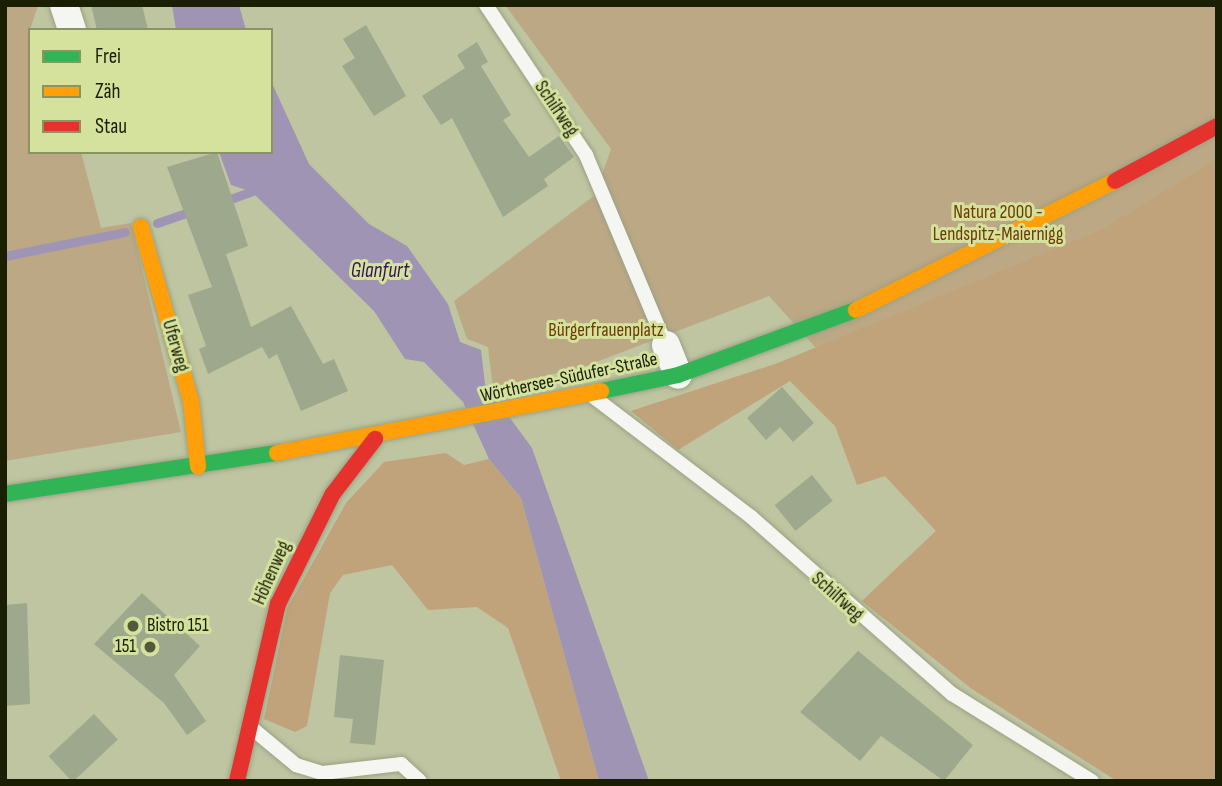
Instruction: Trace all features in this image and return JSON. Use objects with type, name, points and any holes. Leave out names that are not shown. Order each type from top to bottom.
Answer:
[{"type":"main road","name":"Wörthersee-Südufer-Straße","points":[[5,494],[375,439],[594,397],[678,375],[824,325],[951,267],[1217,126]]},
{"type":"main road","name":"Uferweg","points":[[141,227],[191,401],[198,467]]},
{"type":"main road","name":"Höhenweg","points":[[237,781],[278,604],[332,495],[375,439]]},
{"type":"street","points":[[64,5],[71,28]]},
{"type":"street","name":"Schilfweg","points":[[666,345],[678,375]]},
{"type":"lane","name":"Schilfweg","points":[[486,5],[586,155],[666,345]]},
{"type":"lane","name":"Schilfweg","points":[[594,397],[751,517],[952,694],[1092,781]]},
{"type":"lane","points":[[250,727],[296,765],[323,773],[401,764],[420,781]]},
{"type":"green space","points":[[5,5],[38,5],[31,28],[28,28],[28,154],[82,154],[101,228],[131,223],[181,432],[5,461]]},
{"type":"green space","name":"Natura 2000 - Lendspitz-Maiernigg","points":[[505,5],[1217,5],[1217,781],[1117,781],[972,689],[862,601],[936,531],[862,399],[769,296],[583,367],[493,388],[488,347],[467,339],[454,301],[595,195],[611,149]]},
{"type":"shaded area","points":[[1217,159],[1217,781],[1117,781],[972,689],[862,601],[936,531],[885,476],[857,485],[835,426],[790,381],[678,450],[631,411],[778,363],[1103,229]]},
{"type":"shaded area","points":[[446,453],[464,465],[489,459],[521,498],[599,781],[561,781],[508,628],[477,607],[428,610],[392,565],[343,575],[330,593],[307,726],[295,732],[264,719],[287,609],[346,503],[384,462]]},
{"type":"water","points":[[172,5],[239,5],[245,28],[176,28]]},
{"type":"water","name":"Glanfurt","points":[[273,85],[309,164],[369,224],[407,246],[448,304],[460,342],[481,350],[485,384],[532,448],[649,781],[599,781],[521,498],[489,459],[463,402],[424,362],[405,359],[374,311],[252,192],[231,185],[220,154],[273,154]]},
{"type":"building","points":[[91,5],[142,5],[148,28],[97,28]]},
{"type":"building","points":[[366,25],[406,96],[374,116],[342,66],[355,58],[343,39]]},
{"type":"building","points":[[477,42],[488,62],[481,66],[511,115],[503,120],[529,157],[559,136],[574,157],[544,179],[548,186],[503,217],[452,118],[441,125],[422,96],[465,68],[457,55]]},
{"type":"building","points":[[218,154],[248,246],[226,254],[251,327],[291,306],[323,364],[334,359],[348,391],[301,411],[277,354],[269,359],[262,347],[208,374],[199,349],[206,346],[188,295],[212,287],[167,167]]},
{"type":"building","points":[[782,387],[814,423],[793,442],[780,427],[766,440],[747,418]]},
{"type":"building","points":[[812,475],[833,501],[795,531],[775,505]]},
{"type":"building","points":[[142,593],[200,646],[174,675],[206,721],[187,735],[164,703],[94,644]]},
{"type":"building","points":[[27,603],[30,704],[5,706],[5,605]]},
{"type":"building","points":[[858,651],[973,745],[944,781],[881,736],[860,761],[800,712]]},
{"type":"building","points":[[340,655],[384,660],[375,745],[350,743],[353,719],[334,717]]},
{"type":"building","points":[[94,714],[118,740],[73,781],[49,756]]},
{"type":"waterway","points":[[222,202],[261,188]]},
{"type":"waterway","points":[[157,223],[195,210]]},
{"type":"waterway","points":[[5,256],[125,232]]},
{"type":"traffic: fast","points":[[601,391],[678,375],[856,310]]},
{"type":"traffic: fast","points":[[5,494],[277,453]]},
{"type":"traffic: slow","points":[[856,310],[1115,181]]},
{"type":"traffic: slow","points":[[141,227],[191,401],[198,467]]},
{"type":"traffic: slow","points":[[277,453],[601,391]]},
{"type":"traffic: jam","points":[[1115,181],[1217,126]]},
{"type":"traffic: jam","points":[[237,781],[278,604],[332,495],[375,439]]},
{"type":"place","name":"Bistro 151","points":[[133,626]]},
{"type":"place","name":"151","points":[[150,647]]},
{"type":"park label","name":"Bürgerfrauenplatz","points":[[606,331]]}]
